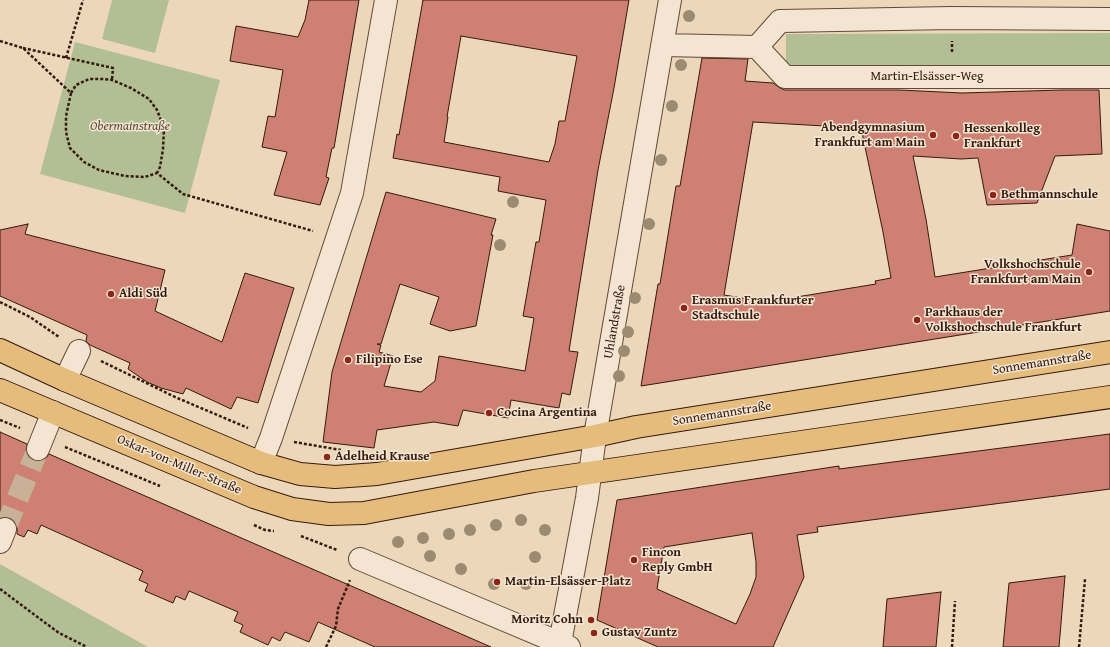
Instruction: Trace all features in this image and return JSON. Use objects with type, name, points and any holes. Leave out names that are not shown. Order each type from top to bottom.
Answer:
[{"type":"main road","points":[[0,350],[65,380],[261,463]]},
{"type":"main road","name":"Sonnemannstraße","points":[[261,463],[300,474],[335,477],[377,474],[595,436],[636,427],[1110,352]]},
{"type":"main road","name":"Oskar-von-Miller-Straße","points":[[0,390],[247,494],[273,504],[315,513],[364,513],[528,482],[591,473]]},
{"type":"main road","points":[[591,473],[1110,397]]},
{"type":"street","points":[[261,463],[271,438],[352,193],[386,0]]},
{"type":"street","name":"Uhlandstraße","points":[[564,645],[591,473],[595,436],[670,0]]},
{"type":"street","points":[[663,45],[757,47],[780,21],[952,18],[1110,19]]},
{"type":"street","name":"Martin-Elsässer-Weg","points":[[757,47],[785,77],[1110,77]]},
{"type":"street","points":[[65,380],[79,351]]},
{"type":"street","points":[[38,449],[53,412]]},
{"type":"street","points":[[360,559],[564,645]]},
{"type":"path","points":[[66,58],[83,0]]},
{"type":"path","points":[[951,77],[952,18]]},
{"type":"path","points":[[0,41],[23,48],[113,68],[112,80]]},
{"type":"path","points":[[23,48],[71,93]]},
{"type":"path","points":[[89,79],[112,80],[131,88],[149,99],[157,110],[164,128],[163,149],[158,173],[145,177],[125,176],[99,170],[84,162],[70,148],[66,132],[66,116],[71,93],[76,85],[89,79]]},
{"type":"path","points":[[158,173],[183,194],[337,238]]},
{"type":"path","points":[[0,302],[30,317],[79,351],[175,397],[271,438],[345,451]]},
{"type":"path","points":[[296,534],[360,559],[338,609],[336,626],[326,647]]},
{"type":"path","points":[[1079,647],[1085,579]]},
{"type":"path","points":[[0,589],[59,633],[87,647]]},
{"type":"path","points":[[952,647],[956,601]]},
{"type":"green space","points":[[112,0],[169,0],[155,53],[102,39]]},
{"type":"green space","points":[[1110,33],[1110,67],[786,68],[786,34]]},
{"type":"green space","name":"Obermainstraße","points":[[75,42],[220,80],[185,213],[40,174]]},
{"type":"green space","points":[[0,564],[148,647],[0,647]]},
{"type":"building","points":[[309,0],[359,0],[334,148],[332,148],[326,177],[329,178],[320,205],[274,195],[287,152],[262,147],[268,116],[275,117],[283,70],[230,61],[236,26],[298,37],[305,20]]},
{"type":"building","points":[[423,0],[629,0],[598,170],[569,351],[578,352],[570,395],[562,393],[559,408],[511,400],[508,418],[463,410],[458,426],[434,422],[377,430],[374,448],[323,442],[332,372],[386,192],[496,219],[491,235],[493,235],[476,326],[450,331],[430,324],[439,297],[400,284],[381,344],[377,344],[381,345],[379,352],[393,356],[384,386],[421,392],[435,381],[439,356],[525,371],[534,318],[523,316],[536,242],[539,242],[546,200],[498,191],[500,177],[393,158],[397,134],[399,135]],"holes":[[[461,36],[577,56],[565,121],[559,121],[555,144],[549,162],[444,142]]]},
{"type":"building","points":[[702,58],[748,59],[745,81],[773,83],[785,90],[899,90],[962,93],[1099,90],[1102,154],[1055,156],[1037,203],[987,205],[978,158],[961,159],[913,156],[926,219],[935,277],[1072,255],[1077,224],[1110,231],[1110,311],[641,386],[676,186],[680,186]],"holes":[[[753,122],[861,128],[891,278],[875,281],[876,284],[766,302],[724,295]]]},
{"type":"building","points":[[28,224],[25,234],[165,270],[155,311],[222,342],[245,273],[294,288],[258,403],[237,397],[231,409],[186,388],[183,394],[161,388],[147,382],[128,369],[130,363],[90,345],[86,341],[87,335],[0,296],[0,230]]},
{"type":"building","points":[[0,432],[27,444],[26,451],[28,456],[33,460],[40,461],[45,459],[49,454],[491,647],[375,647],[318,622],[309,642],[285,632],[280,641],[272,637],[268,645],[240,632],[243,625],[234,621],[238,612],[189,591],[185,600],[176,596],[173,603],[145,591],[148,584],[139,580],[143,571],[41,525],[37,534],[28,530],[24,537],[17,534],[17,527],[14,521],[9,517],[0,518]]},
{"type":"building","points":[[1110,434],[1110,489],[817,527],[818,532],[797,535],[804,577],[773,647],[658,647],[597,620],[617,500],[839,466],[839,469]],"holes":[[[752,533],[756,562],[756,577],[736,624],[657,589],[664,547]]]},
{"type":"building","points":[[1065,576],[1059,647],[1003,647],[1009,583]]},
{"type":"building","points":[[941,592],[936,647],[883,647],[887,599]]},
{"type":"tunnel","points":[[5,529],[38,449]]},
{"type":"place","name":"Abendgymnasium Frankfurt am Main","points":[[933,135]]},
{"type":"place","name":"Hessenkolleg Frankfurt","points":[[956,136]]},
{"type":"place","name":"Bethmannschule","points":[[993,195]]},
{"type":"place","name":"Volkshochschule Frankfurt am Main","points":[[1089,272]]},
{"type":"place","name":"Aldi Süd","points":[[111,294]]},
{"type":"place","name":"Erasmus Frankfurter Stadtschule","points":[[684,308]]},
{"type":"place","name":"Parkhaus der Volkshochschule Frankfurt","points":[[917,320]]},
{"type":"place","name":"Filipino Ese","points":[[348,360]]},
{"type":"place","name":"Cocina Argentina","points":[[489,413]]},
{"type":"place","name":"Adelheid Krause","points":[[327,457]]},
{"type":"place","name":"Fincon Reply GmbH","points":[[634,560]]},
{"type":"place","name":"Martin-Elsässer-Platz","points":[[497,582]]},
{"type":"place","name":"Moritz Cohn","points":[[591,620]]},
{"type":"place","name":"Gustav Zuntz","points":[[594,633]]}]
